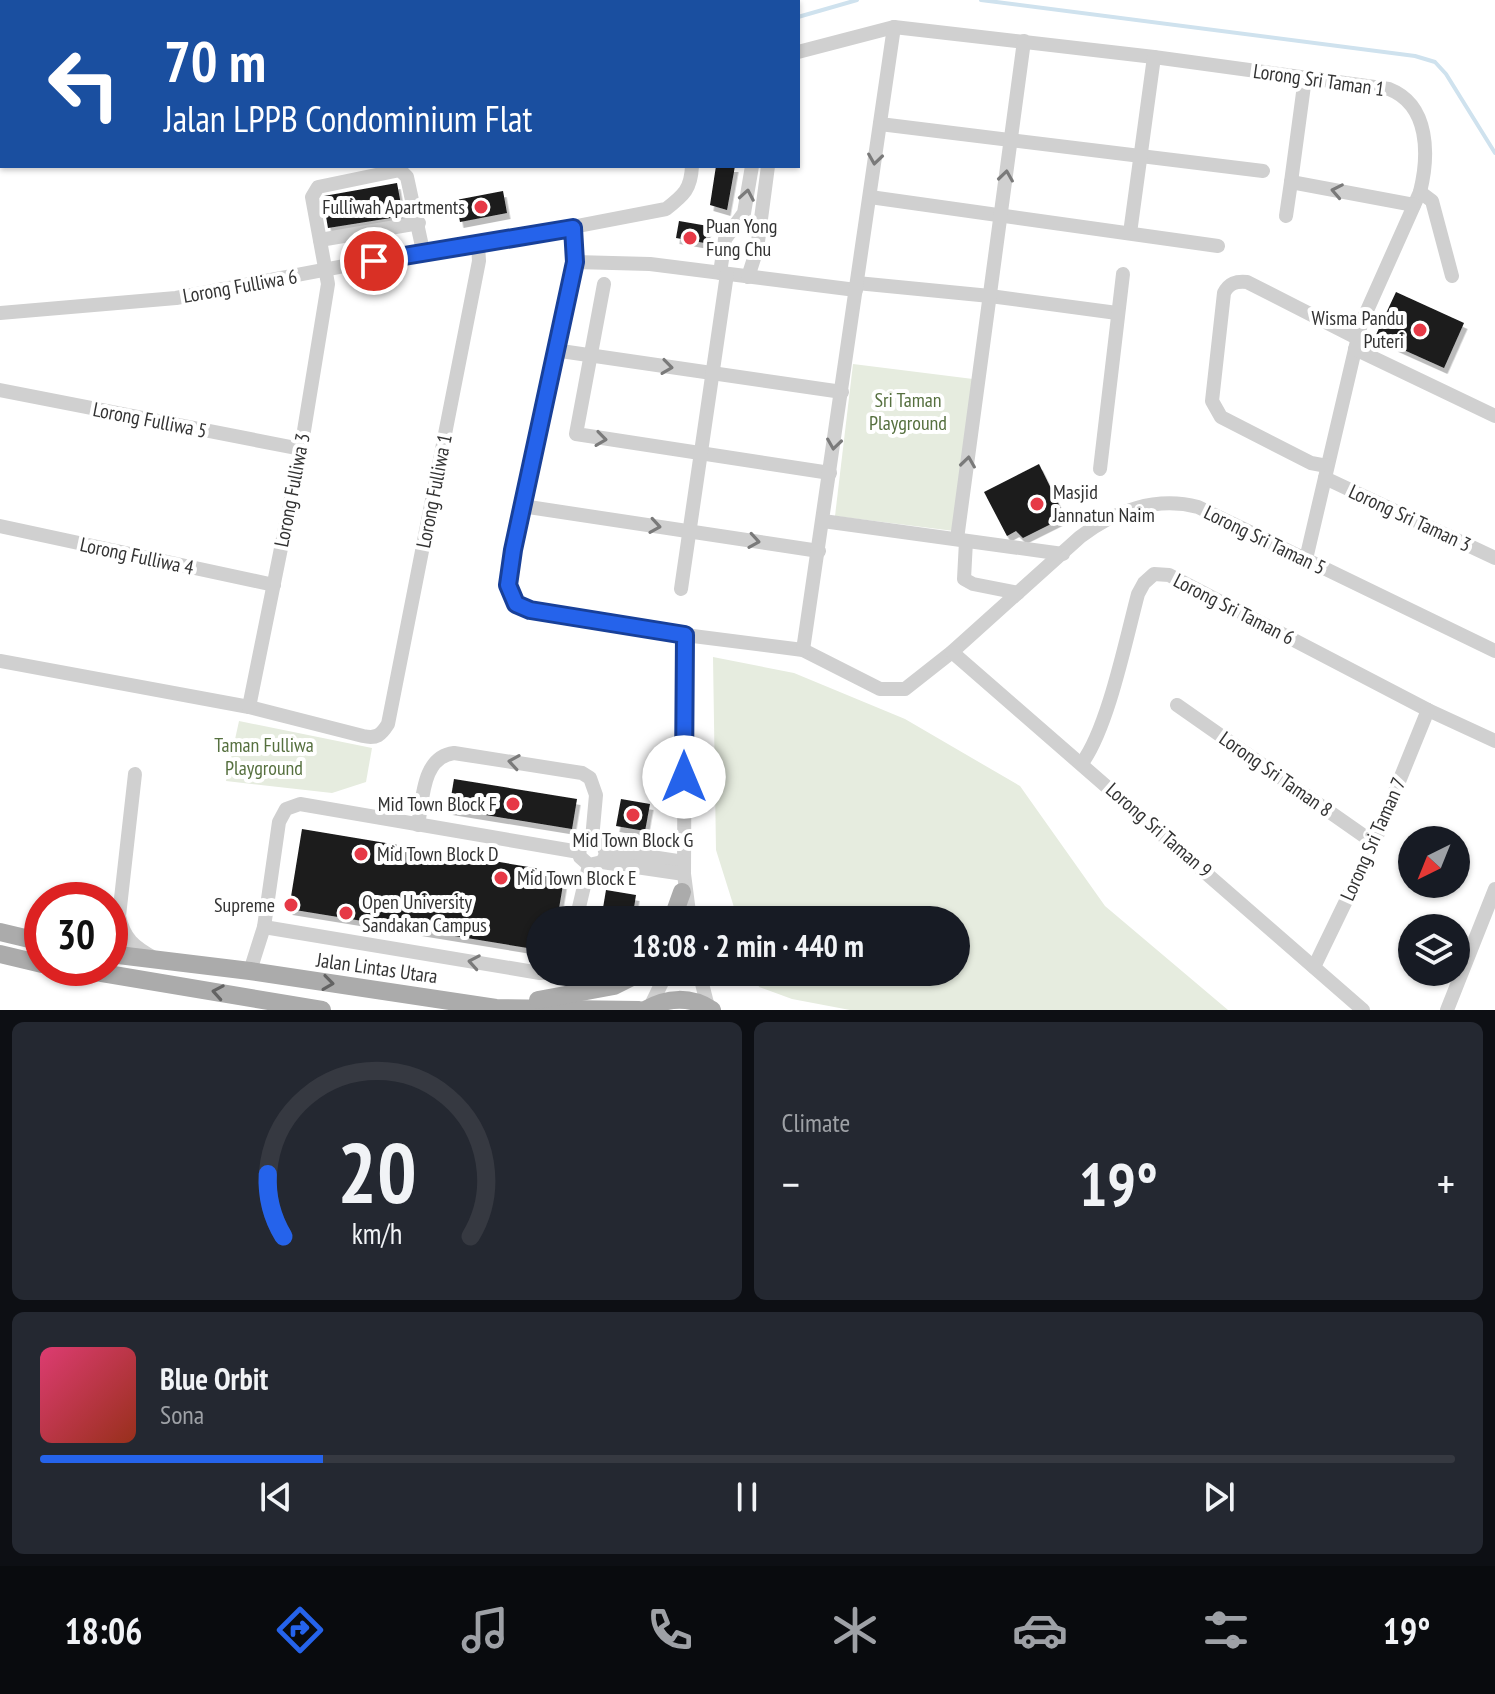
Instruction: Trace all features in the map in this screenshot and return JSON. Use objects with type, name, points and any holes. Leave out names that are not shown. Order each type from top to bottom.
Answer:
[{"type":"main road","points":[[676,906],[684,876]]},
{"type":"main road","points":[[0,932],[24,938]]},
{"type":"main road","points":[[0,954],[24,960]]},
{"type":"main road","name":"Jalan Lintas Utara","points":[[128,956],[496,1008],[645,1009],[679,999],[710,1008]]},
{"type":"main road","points":[[128,977],[322,1010]]},
{"type":"main road","points":[[496,1008],[614,986]]},
{"type":"street","name":"Lorong Sri Taman 1","points":[[800,51],[894,27],[1154,57],[1389,89],[1402,94],[1412,105],[1425,139],[1427,156],[1417,199],[1356,343],[1306,559]]},
{"type":"street","points":[[803,650],[894,27]]},
{"type":"street","points":[[1018,593],[973,584],[964,579],[962,540],[1024,41]]},
{"type":"street","points":[[1130,233],[1154,57]]},
{"type":"street","points":[[1286,216],[1305,78]]},
{"type":"street","points":[[880,124],[1263,171]]},
{"type":"street","name":"Lorong Fulliwa 6","points":[[0,313],[176,298],[666,209],[681,197],[691,183],[692,168]]},
{"type":"street","points":[[681,589],[713,373],[725,239],[744,213],[752,168]]},
{"type":"street","points":[[748,277],[757,249],[768,168]]},
{"type":"street","name":"Lorong Fulliwa 3","points":[[249,707],[301,449],[328,284],[312,197],[318,187],[400,170],[407,177],[419,223]]},
{"type":"street","points":[[1291,182],[1432,201],[1452,276]]},
{"type":"street","points":[[870,197],[1218,246]]},
{"type":"street","points":[[320,240],[419,223],[423,251]]},
{"type":"street","points":[[573,228],[575,262],[522,506],[819,551]]},
{"type":"street","name":"Lorong Fulliwa 1","points":[[249,707],[373,738],[382,735],[388,724],[479,261],[478,245]]},
{"type":"street","points":[[575,262],[650,264],[748,277],[990,296],[1117,313]]},
{"type":"street","points":[[1100,469],[1123,274]]},
{"type":"street","name":"Lorong Sri Taman 3","points":[[1356,343],[1247,282],[1233,283],[1224,293],[1212,401],[1215,409],[1221,417],[1495,558]]},
{"type":"street","points":[[604,284],[576,434],[830,473]]},
{"type":"street","points":[[1356,343],[1495,416]]},
{"type":"street","points":[[554,350],[842,392]]},
{"type":"street","name":"Lorong Fulliwa 5","points":[[0,390],[301,449]]},
{"type":"street","name":"Lorong Sri Taman 5","points":[[522,506],[508,572],[508,585],[516,604],[530,610],[685,635],[803,650],[889,691],[912,685],[1102,521],[1145,506],[1173,503],[1198,507],[1495,651]]},
{"type":"street","points":[[823,521],[1063,554]]},
{"type":"street","name":"Lorong Fulliwa 4","points":[[0,526],[274,585]]},
{"type":"street","name":"Lorong Sri Taman 6","points":[[1082,763],[1090,752],[1104,714],[1138,594],[1154,574],[1169,575],[1428,710],[1495,741]]},
{"type":"street","points":[[680,906],[684,876],[685,635]]},
{"type":"street","name":"Lorong Sri Taman 9","points":[[952,652],[1363,1010]]},
{"type":"street","points":[[0,661],[249,707]]},
{"type":"street","name":"Lorong Sri Taman 8","points":[[1177,705],[1374,843]]},
{"type":"street","name":"Lorong Sri Taman 7","points":[[1314,967],[1374,843],[1428,710]]},
{"type":"street","points":[[418,825],[431,766],[444,754],[454,753],[582,773],[590,778],[596,795],[592,839]]},
{"type":"street","points":[[123,882],[135,774]]},
{"type":"street","points":[[250,971],[264,927],[279,822],[286,809],[300,804],[579,852]]},
{"type":"street","points":[[581,906],[599,859],[600,841],[592,839],[584,842],[579,852],[582,860],[599,859],[684,876]]},
{"type":"street","points":[[684,876],[688,906]]},
{"type":"street","points":[[1447,1010],[1495,889]]},
{"type":"street","points":[[264,927],[526,971]]},
{"type":"street","points":[[128,940],[132,946],[158,960]]},
{"type":"street","points":[[645,1009],[659,986]]},
{"type":"street","points":[[703,986],[710,1008]]},
{"type":"green space","name":"Sri Taman Playground","points":[[853,364],[973,379],[954,531],[835,516]]},
{"type":"green space","points":[[713,657],[794,673],[905,719],[1020,786],[1105,906],[1228,1010],[850,1010],[792,999],[759,986],[970,986],[970,906],[734,906],[716,850]]},
{"type":"green space","name":"Taman Fulliwa Playground","points":[[239,721],[372,748],[366,782],[332,793],[226,781]]},
{"type":"building","points":[[716,168],[735,168],[727,210],[710,205]]},
{"type":"building","points":[[397,183],[403,216],[328,228],[324,196]]},
{"type":"building","name":"Fulliwah Apartments","points":[[503,191],[507,213],[460,222],[456,200]]},
{"type":"building","points":[[679,221],[708,226],[705,243],[676,238]]},
{"type":"building","name":"Wisma Pandu Puteri","points":[[1396,292],[1464,323],[1444,368],[1375,337]]},
{"type":"building","points":[[1039,464],[1065,517],[1023,538],[1016,531],[1007,536],[984,492]]},
{"type":"building","name":"Mid Town Block F","points":[[454,779],[577,799],[572,829],[449,809]]},
{"type":"building","name":"Mid Town Block G","points":[[621,799],[650,804],[645,831],[616,826]]},
{"type":"building","points":[[302,829],[565,873],[559,906],[526,906],[526,948],[289,909]]},
{"type":"building","points":[[606,890],[636,895],[634,906],[603,906]]},
{"type":"waterway","points":[[800,16],[857,0]]},
{"type":"waterway","points":[[981,0],[1415,56],[1435,62],[1446,74],[1495,153]]},
{"type":"place","name":"Fulliwah Apartments","points":[[481,207]]},
{"type":"place","name":"Puan Yong Fung Chu","points":[[690,238]]},
{"type":"place","name":"Wisma Pandu Puteri","points":[[1420,330]]},
{"type":"place","name":"Masjid Jannatun Naim","points":[[1037,504]]},
{"type":"place","name":"Mid Town Block F","points":[[513,804]]},
{"type":"place","name":"Mid Town Block G","points":[[633,815]]},
{"type":"place","name":"Mid Town Block D","points":[[361,854]]},
{"type":"place","name":"Mid Town Block E","points":[[501,878]]},
{"type":"place","name":"Supreme","points":[[291,905]]},
{"type":"place","name":"Open University Sandakan Campus","points":[[346,913]]},
{"type":"route","points":[[374,261],[573,228],[575,262],[554,350],[508,572],[508,585],[516,604],[530,610],[685,635],[684,777]]}]
